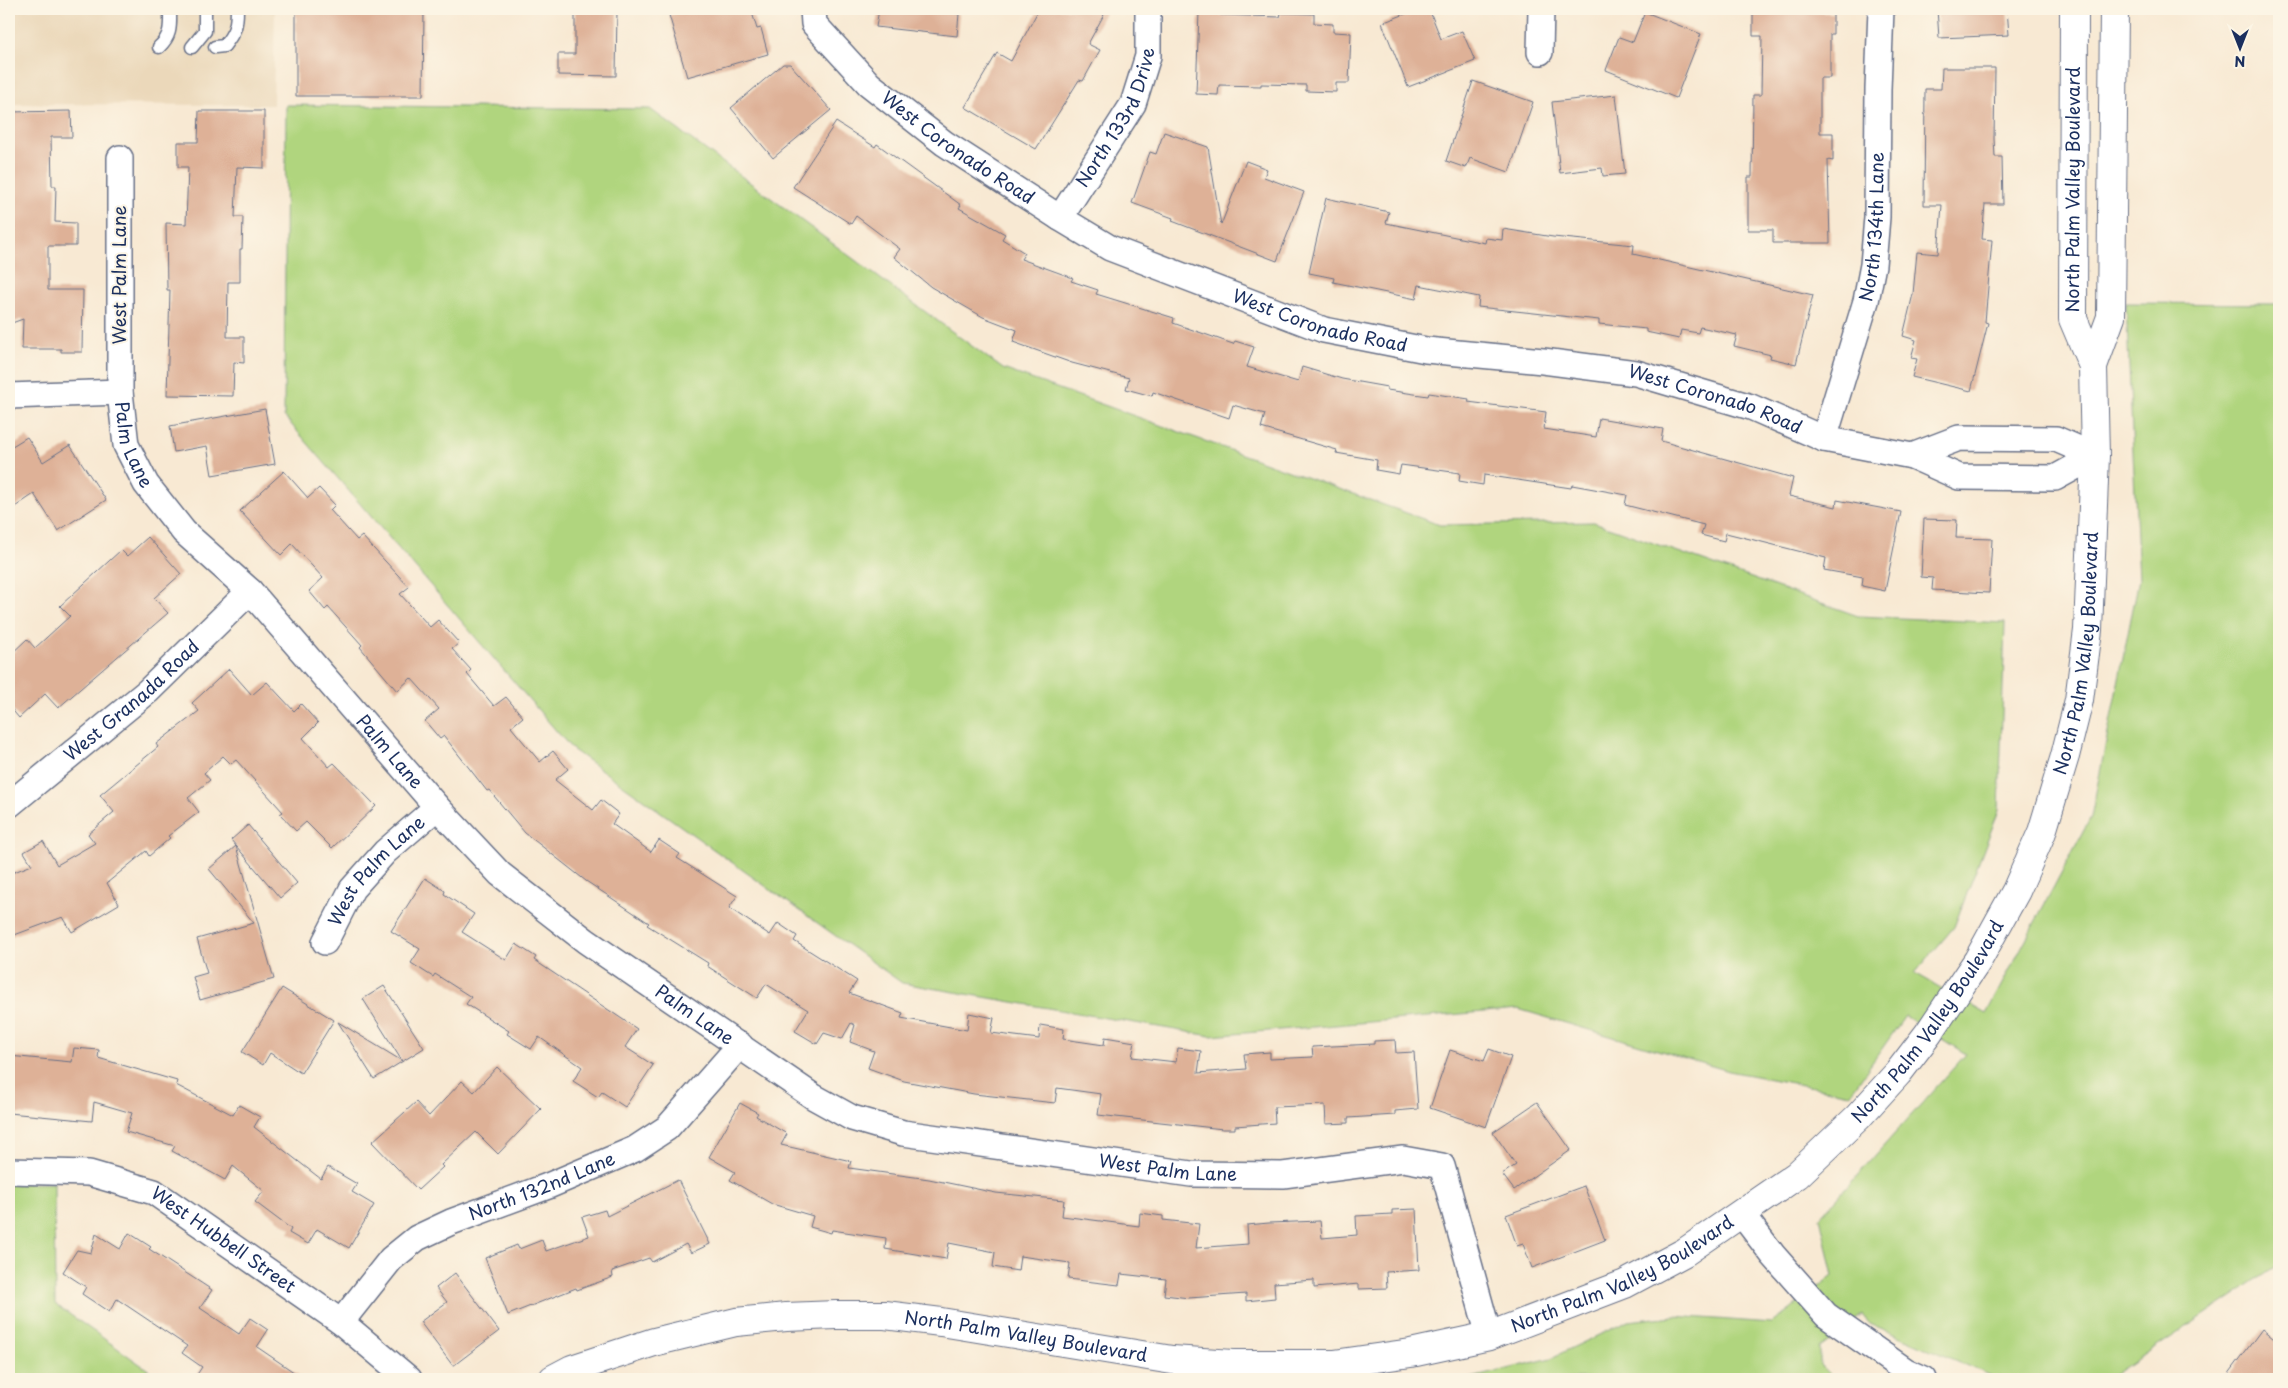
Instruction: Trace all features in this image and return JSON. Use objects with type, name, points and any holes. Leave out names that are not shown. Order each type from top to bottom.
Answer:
[{"type":"street","name":"West Coronado Road","points":[[813,9],[814,24],[869,84],[944,142],[1060,218],[1110,248],[1324,330],[1426,350],[1543,361],[1636,374],[1751,407],[1824,439],[1912,456],[1959,477],[2055,478],[2095,456]]},
{"type":"street","name":"North 133rd Drive","points":[[1060,218],[1133,104],[1148,56],[1148,9]]},
{"type":"street","points":[[1540,52],[1541,9]]},
{"type":"street","name":"North 134th Lane","points":[[1824,439],[1866,301],[1874,265],[1877,217],[1881,9]]},
{"type":"street","name":"North Palm Valley Boulevard","points":[[2074,9],[2073,319],[2093,366]]},
{"type":"street","name":"North Palm Valley Boulevard","points":[[553,1379],[572,1369],[654,1342],[736,1322],[836,1314],[885,1315],[941,1322],[1172,1360],[1287,1372],[1411,1353],[1489,1336],[1625,1284],[1685,1252],[1796,1175],[1858,1117],[1898,1074],[1928,1034],[1978,960],[2016,891],[2042,832],[2065,756],[2079,700],[2088,630],[2095,456],[2093,366],[2111,317],[2114,9]]},
{"type":"street","name":"West Palm Lane","points":[[120,158],[120,392]]},
{"type":"street","points":[[9,396],[120,392]]},
{"type":"street","name":"Palm Lane","points":[[120,392],[126,445],[146,484],[184,532],[250,591],[437,807],[500,874],[570,929],[740,1045]]},
{"type":"street","points":[[1912,456],[1959,438],[2056,440],[2095,456]]},
{"type":"street","name":"West Granada Road","points":[[9,805],[148,691],[250,591]]},
{"type":"street","name":"West Palm Lane","points":[[325,942],[352,889],[385,852],[437,807]]},
{"type":"street","name":"West Palm Lane","points":[[740,1045],[814,1097],[852,1118],[903,1133],[1191,1174],[1283,1175],[1403,1159],[1442,1166],[1489,1336]]},
{"type":"street","name":"North 132nd Lane","points":[[341,1322],[391,1259],[417,1238],[451,1222],[548,1186],[635,1149],[667,1128],[740,1045]]},
{"type":"street","name":"West Hubbell Street","points":[[9,1171],[89,1173],[154,1192],[341,1322],[409,1379]]},
{"type":"street","points":[[1741,1213],[1773,1255],[1826,1315],[1906,1372],[1924,1379]]},
{"type":"lane","points":[[159,47],[167,39],[170,29],[170,9]]},
{"type":"lane","points":[[192,47],[205,31],[205,9]]},
{"type":"lane","points":[[215,47],[224,46],[232,36],[237,27],[237,9]]},
{"type":"shaded area","points":[[9,9],[275,9],[273,105],[9,104]]},
{"type":"green space","points":[[286,105],[650,109],[1003,369],[1440,525],[1594,522],[1858,616],[2005,623],[1999,810],[1954,927],[1915,973],[1986,1014],[2091,817],[2139,579],[2126,303],[2279,304],[2279,1265],[2109,1379],[1999,1379],[1870,1324],[1862,1315],[1820,1347],[1820,1365],[1834,1379],[1468,1379],[1551,1358],[1628,1321],[1674,1316],[1772,1323],[1833,1276],[1820,1217],[1966,1054],[1905,1016],[1850,1094],[1729,1071],[1518,1009],[1211,1036],[902,983],[572,749],[284,416]]},
{"type":"green space","points":[[54,1183],[55,1304],[161,1379],[9,1379],[9,1184]]},
{"type":"building","points":[[296,9],[424,9],[423,96],[296,96]]},
{"type":"building","points":[[575,9],[617,9],[616,76],[558,75],[558,54],[575,54]]},
{"type":"building","points":[[693,9],[751,9],[757,29],[761,28],[768,54],[687,77],[669,15]]},
{"type":"building","points":[[879,9],[951,9],[950,13],[959,14],[957,36],[876,27]]},
{"type":"building","points":[[1039,9],[1107,9],[1088,44],[1100,50],[1083,81],[1079,80],[1036,149],[965,107],[997,53],[1011,61]]},
{"type":"building","points":[[1418,9],[1429,9],[1441,39],[1462,31],[1475,61],[1408,87],[1382,23]]},
{"type":"building","points":[[1937,9],[2007,9],[2009,35],[1939,38]]},
{"type":"building","points":[[1199,12],[1220,12],[1220,15],[1280,17],[1281,13],[1314,14],[1314,23],[1333,24],[1333,32],[1351,33],[1349,83],[1336,83],[1336,92],[1306,91],[1306,85],[1261,84],[1261,86],[1219,85],[1218,95],[1196,94]]},
{"type":"building","points":[[1645,12],[1701,34],[1676,98],[1606,70],[1619,37],[1633,42]]},
{"type":"building","points":[[1753,12],[1833,13],[1833,34],[1830,34],[1830,78],[1820,78],[1820,133],[1833,133],[1833,161],[1828,160],[1830,243],[1773,243],[1773,230],[1748,230],[1748,177],[1752,177],[1753,95],[1761,95],[1762,36],[1753,36]]},
{"type":"building","points":[[783,64],[790,64],[831,110],[773,158],[731,108]]},
{"type":"building","points":[[1942,68],[1995,68],[1995,157],[2002,157],[2003,204],[1985,204],[1982,239],[1992,240],[1985,322],[1988,323],[1971,391],[1912,377],[1917,359],[1911,358],[1916,340],[1903,336],[1913,294],[1917,252],[1938,254],[1942,205],[1924,205],[1925,89],[1941,89]]},
{"type":"building","points":[[1473,81],[1533,102],[1509,172],[1470,158],[1466,168],[1446,161]]},
{"type":"building","points":[[1616,95],[1625,174],[1603,176],[1602,168],[1560,173],[1552,102]]},
{"type":"building","points":[[71,111],[72,137],[51,137],[52,186],[56,186],[55,222],[76,223],[76,246],[48,246],[48,290],[83,290],[82,352],[61,352],[61,349],[22,349],[23,319],[9,324],[9,112]]},
{"type":"building","points":[[199,111],[264,111],[264,168],[237,167],[235,217],[243,217],[242,249],[240,249],[240,282],[228,282],[227,337],[244,337],[244,363],[234,362],[233,396],[167,395],[170,290],[167,290],[166,223],[186,224],[188,167],[178,167],[178,142],[198,142]]},
{"type":"building","points":[[836,122],[875,147],[877,144],[961,205],[959,208],[1005,234],[1002,239],[1025,253],[1021,259],[1073,278],[1071,281],[1098,290],[1096,294],[1174,318],[1173,323],[1233,344],[1235,341],[1254,347],[1247,367],[1298,382],[1302,367],[1342,379],[1387,387],[1387,390],[1428,396],[1429,393],[1469,399],[1468,402],[1546,412],[1544,429],[1596,437],[1599,418],[1663,429],[1661,441],[1793,478],[1789,496],[1836,507],[1837,500],[1901,512],[1885,591],[1862,586],[1863,577],[1824,570],[1826,558],[1726,533],[1724,541],[1701,535],[1704,525],[1625,505],[1627,495],[1572,485],[1571,488],[1484,475],[1483,485],[1459,481],[1460,473],[1401,465],[1399,474],[1376,470],[1377,460],[1336,453],[1337,450],[1261,428],[1265,414],[1233,405],[1229,418],[1153,392],[1152,396],[1126,389],[1129,378],[1072,363],[1013,342],[1017,330],[983,317],[931,287],[894,257],[900,249],[856,216],[851,224],[793,187]]},
{"type":"building","points":[[1164,132],[1208,147],[1221,225],[1246,161],[1267,169],[1264,177],[1304,192],[1277,261],[1172,221],[1173,218],[1132,203],[1150,152],[1156,154]]},
{"type":"building","points":[[1326,198],[1389,212],[1386,223],[1485,243],[1486,238],[1502,240],[1503,229],[1553,237],[1634,245],[1633,254],[1813,295],[1796,364],[1770,358],[1771,355],[1734,346],[1737,335],[1700,327],[1698,333],[1681,330],[1679,339],[1646,332],[1646,329],[1599,324],[1599,320],[1478,307],[1479,297],[1419,285],[1416,299],[1333,282],[1334,278],[1309,273]]},
{"type":"building","points":[[265,409],[275,464],[212,475],[207,446],[174,452],[170,426]]},
{"type":"building","points":[[27,437],[43,462],[70,445],[106,500],[58,531],[34,494],[9,511],[9,448]]},
{"type":"building","points":[[284,471],[308,498],[319,488],[335,505],[330,510],[357,540],[362,536],[409,587],[400,594],[430,627],[438,620],[459,643],[452,649],[471,670],[467,674],[494,706],[506,697],[523,717],[511,727],[540,762],[553,751],[568,769],[555,780],[593,810],[601,800],[619,814],[612,824],[651,852],[659,840],[680,854],[677,858],[737,896],[729,908],[770,935],[778,923],[797,936],[794,941],[857,981],[849,993],[903,1013],[901,1018],[967,1030],[969,1013],[994,1018],[991,1033],[1039,1039],[1040,1025],[1064,1029],[1063,1039],[1104,1045],[1105,1037],[1135,1042],[1132,1057],[1176,1062],[1178,1048],[1201,1051],[1198,1073],[1246,1069],[1244,1054],[1270,1052],[1270,1059],[1313,1057],[1312,1047],[1374,1044],[1374,1041],[1395,1040],[1396,1053],[1414,1052],[1418,1109],[1395,1111],[1395,1115],[1348,1118],[1348,1123],[1326,1124],[1325,1105],[1274,1107],[1275,1123],[1235,1126],[1235,1129],[1223,1129],[1098,1115],[1101,1094],[1057,1088],[1055,1103],[974,1094],[904,1081],[868,1068],[874,1051],[850,1042],[855,1025],[851,1023],[842,1039],[824,1033],[817,1044],[795,1031],[808,1010],[766,984],[757,998],[707,966],[708,963],[647,925],[649,923],[586,881],[525,833],[489,790],[487,791],[444,736],[440,739],[425,721],[439,709],[411,678],[397,691],[360,647],[362,645],[328,607],[325,610],[309,591],[323,578],[292,544],[281,555],[240,511]]},
{"type":"building","points":[[1924,519],[1957,520],[1956,538],[1992,539],[1989,593],[1932,590],[1933,578],[1921,577]]},
{"type":"building","points":[[148,537],[181,574],[154,598],[168,613],[58,708],[45,694],[19,718],[9,706],[9,656],[27,639],[35,648],[70,616],[60,606],[121,550],[127,556]]},
{"type":"building","points":[[229,669],[252,695],[267,682],[294,711],[301,704],[318,723],[303,738],[329,767],[334,763],[376,806],[332,848],[306,822],[296,831],[280,814],[283,812],[236,760],[231,764],[223,756],[204,773],[210,780],[188,798],[199,812],[168,836],[170,838],[149,856],[146,851],[107,883],[119,904],[72,932],[63,917],[9,937],[9,874],[32,865],[24,852],[43,841],[57,865],[95,843],[88,834],[114,812],[100,795],[158,747],[156,744],[199,711],[192,703]]},
{"type":"building","points":[[248,825],[297,883],[280,898],[231,840]]},
{"type":"building","points":[[236,846],[274,979],[200,1000],[193,977],[207,973],[197,939],[254,923],[209,869]]},
{"type":"building","points":[[425,878],[445,891],[444,894],[474,914],[462,932],[506,960],[516,944],[536,957],[534,960],[637,1029],[625,1047],[653,1065],[625,1107],[602,1092],[598,1097],[573,1081],[582,1067],[539,1037],[531,1049],[507,1034],[509,1031],[466,1004],[471,997],[435,974],[433,977],[411,963],[420,949],[391,931]]},
{"type":"building","points":[[384,986],[424,1048],[374,1079],[338,1022],[402,1061],[363,999]]},
{"type":"building","points":[[282,988],[334,1020],[301,1073],[270,1053],[263,1065],[242,1052]]},
{"type":"building","points":[[74,1048],[99,1050],[98,1058],[177,1081],[176,1085],[233,1115],[239,1105],[260,1117],[254,1127],[321,1179],[328,1167],[357,1184],[352,1192],[374,1205],[349,1248],[317,1229],[308,1244],[289,1233],[291,1229],[255,1202],[264,1191],[233,1166],[225,1180],[172,1151],[175,1146],[126,1132],[132,1113],[94,1102],[92,1121],[9,1113],[9,1056],[72,1062]]},
{"type":"building","points":[[1489,1049],[1511,1057],[1486,1127],[1430,1108],[1450,1050],[1484,1061]]},
{"type":"building","points":[[497,1067],[541,1109],[498,1154],[476,1132],[418,1190],[372,1142],[416,1102],[429,1116],[462,1081],[474,1092]]},
{"type":"building","points":[[1537,1102],[1571,1150],[1514,1190],[1502,1174],[1516,1165],[1493,1132]]},
{"type":"building","points":[[740,1103],[758,1113],[756,1116],[787,1134],[781,1145],[851,1161],[849,1168],[929,1179],[996,1193],[1064,1200],[1062,1216],[1139,1226],[1140,1213],[1163,1216],[1163,1220],[1199,1224],[1196,1248],[1248,1244],[1247,1225],[1269,1223],[1320,1221],[1322,1238],[1357,1235],[1356,1216],[1392,1214],[1392,1210],[1416,1209],[1419,1270],[1386,1272],[1387,1288],[1359,1289],[1359,1284],[1314,1288],[1314,1280],[1274,1283],[1275,1298],[1246,1301],[1246,1294],[1189,1298],[1164,1295],[1166,1279],[1121,1274],[1119,1285],[1068,1279],[1070,1263],[1020,1256],[1018,1271],[993,1267],[995,1252],[949,1243],[946,1259],[885,1249],[886,1238],[832,1230],[831,1233],[810,1227],[813,1216],[772,1204],[730,1180],[735,1172],[709,1157]]},
{"type":"building","points":[[678,1180],[710,1244],[691,1253],[686,1244],[652,1262],[649,1258],[612,1271],[613,1277],[577,1290],[576,1288],[508,1315],[485,1258],[517,1245],[519,1249],[542,1240],[546,1251],[589,1236],[582,1217],[605,1210],[607,1216]]},
{"type":"building","points":[[1584,1186],[1605,1240],[1532,1268],[1523,1244],[1517,1246],[1506,1215]]},
{"type":"building","points":[[129,1233],[151,1247],[149,1249],[212,1290],[200,1308],[239,1334],[250,1318],[268,1330],[257,1347],[304,1379],[194,1379],[202,1367],[182,1353],[187,1346],[117,1299],[109,1312],[82,1294],[86,1287],[63,1272],[77,1250],[91,1253],[96,1234],[120,1249]]},
{"type":"building","points":[[455,1273],[499,1331],[453,1366],[420,1322],[447,1302],[436,1288]]},
{"type":"building","points":[[2262,1329],[2279,1343],[2279,1379],[2225,1379]]}]
